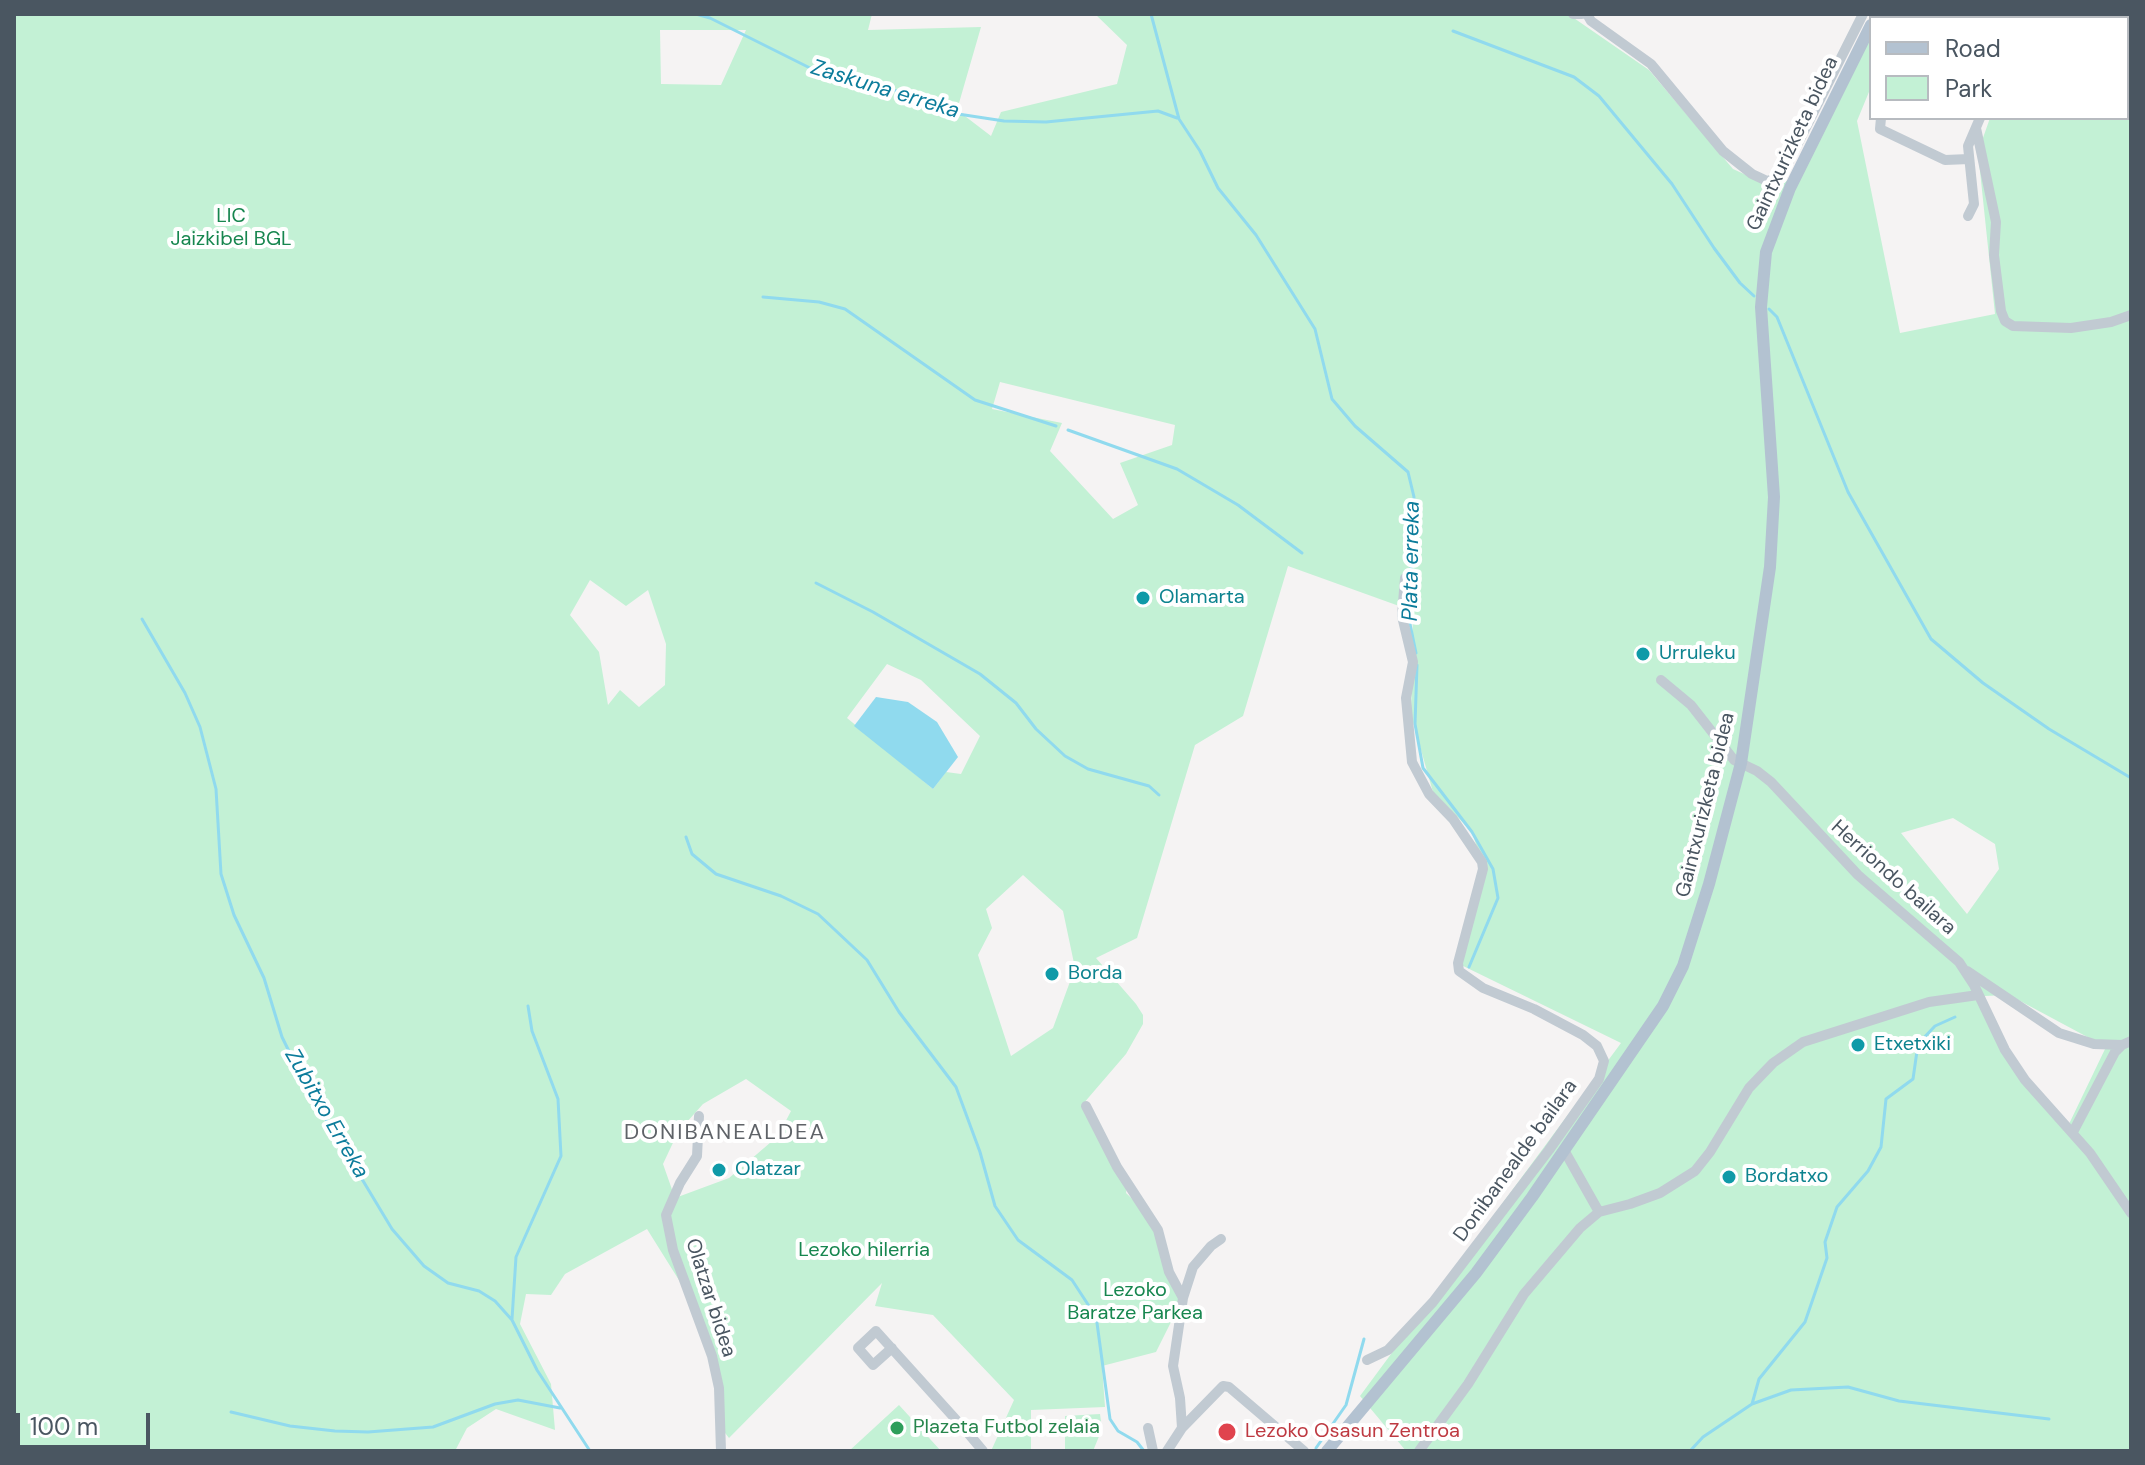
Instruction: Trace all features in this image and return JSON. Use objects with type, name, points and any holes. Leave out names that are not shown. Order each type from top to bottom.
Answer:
[{"type":"main road","name":"Gaintxurizketa bidea","points":[[1327,1451],[1476,1273],[1632,1053],[1673,988],[1709,884],[1741,763],[1770,567],[1774,497],[1761,307],[1764,261],[1790,188],[1869,29]]},
{"type":"street","points":[[1573,14],[1584,14],[1651,64],[1723,151],[1738,165],[1767,181],[1783,173],[1863,14]]},
{"type":"street","points":[[1881,120],[1880,129],[1945,160],[1969,159]]},
{"type":"street","points":[[1968,216],[1974,204],[1968,146],[1978,123]]},
{"type":"street","points":[[1978,123],[1996,222],[1994,255],[2005,321],[2013,326],[2071,328],[2111,322],[2131,315]]},
{"type":"street","name":"Donibanealde bailara","points":[[1367,1360],[1388,1350],[1433,1302],[1549,1150],[1599,1079],[1604,1061],[1597,1046],[1583,1035],[1534,1009],[1483,988],[1459,971],[1461,949],[1483,869],[1482,862],[1453,819],[1429,794],[1412,762],[1406,698],[1413,655],[1402,616],[1405,578]]},
{"type":"street","points":[[1661,680],[1691,705],[1728,752],[1741,763]]},
{"type":"street","name":"Herriondo bailara","points":[[1741,763],[1771,782],[1858,875],[1965,970],[1997,1036],[2025,1080],[2073,1132],[2113,1183],[2131,1213]]},
{"type":"street","points":[[1965,970],[2059,1033],[2094,1044],[2127,1043]]},
{"type":"street","points":[[1419,1451],[1468,1384],[1524,1294],[1580,1228],[1599,1212],[1660,1193],[1695,1171],[1749,1088],[1773,1063],[1803,1042],[1929,1002],[1978,995]]},
{"type":"street","points":[[2073,1132],[2115,1052],[2127,1043]]},
{"type":"street","points":[[1086,1106],[1123,1177],[1158,1230],[1169,1272],[1183,1298]]},
{"type":"street","name":"Olatzar bidea","points":[[699,1116],[697,1156],[680,1183],[666,1215],[673,1250],[712,1356],[719,1388],[721,1451]]},
{"type":"street","points":[[1564,1150],[1599,1212]]},
{"type":"street","points":[[1182,1428],[1173,1366],[1183,1298],[1193,1267],[1221,1239]]},
{"type":"street","points":[[892,1348],[983,1451]]},
{"type":"street","points":[[1167,1451],[1182,1428],[1220,1387],[1226,1386],[1299,1450]]},
{"type":"street","points":[[1148,1428],[1153,1451]]},
{"type":"green space","points":[[14,14],[872,14],[868,30],[981,27],[957,110],[991,136],[1001,112],[1117,84],[1127,45],[1095,14],[1568,14],[1649,70],[1733,169],[1777,189],[1790,178],[1869,20],[1869,92],[1857,121],[1900,333],[1995,314],[1978,152],[1989,120],[2129,120],[2129,16],[2028,14],[2131,14],[2131,1451],[1406,1451],[1360,1396],[1621,1043],[1457,963],[1484,869],[1472,832],[1433,792],[1411,715],[1413,611],[1288,566],[1243,716],[1195,745],[1137,938],[1096,958],[1136,1004],[1143,1015],[1143,1024],[1126,1054],[1083,1104],[1127,1188],[1126,1193],[1148,1214],[1181,1302],[1156,1352],[1102,1366],[1105,1407],[1031,1410],[1031,1451],[991,1451],[1014,1400],[933,1315],[875,1306],[882,1283],[729,1438],[722,1429],[717,1389],[692,1301],[647,1229],[565,1274],[551,1295],[526,1294],[520,1324],[551,1384],[555,1430],[496,1409],[467,1428],[455,1451],[14,1451]],"holes":[[[660,30],[746,30],[721,85],[661,84]],[[1000,382],[1175,425],[1172,445],[1120,463],[1138,505],[1113,519],[1050,451],[1062,423],[992,409]],[[590,580],[626,606],[648,590],[666,644],[665,685],[639,707],[620,690],[608,705],[599,652],[570,615]],[[887,664],[921,680],[980,736],[961,774],[946,772],[933,789],[847,718]],[[1953,818],[1995,844],[1999,869],[1967,914],[1901,833]],[[1023,875],[1063,911],[1075,968],[1053,1028],[1011,1056],[978,955],[992,928],[986,909]],[[2009,995],[2106,1047],[2069,1124],[2012,1062],[1984,996]],[[746,1079],[791,1111],[778,1136],[729,1178],[675,1198],[663,1164],[678,1132],[703,1104]]]},
{"type":"green space","points":[[1872,14],[1899,16],[1871,16]]},
{"type":"green space","name":"Plazeta Futbol zelaia","points":[[899,1405],[941,1451],[849,1451]]},
{"type":"green space","points":[[1100,1414],[1102,1429],[1093,1451],[1065,1451],[1065,1416]]},
{"type":"water","points":[[876,697],[908,702],[937,722],[958,757],[933,789],[854,726]]},
{"type":"waterway","name":"Zaskuna erreka","points":[[696,14],[710,18],[832,79],[897,91],[945,112],[1004,121],[1046,122],[1158,111],[1177,118]]},
{"type":"waterway","name":"Plata erreka","points":[[1151,14],[1179,119],[1200,151],[1218,188],[1256,235],[1315,329],[1332,399],[1355,426],[1408,472],[1414,497],[1409,619],[1416,653]]},
{"type":"waterway","points":[[1453,31],[1574,77],[1599,96],[1672,184],[1714,248],[1740,283],[1754,296]]},
{"type":"waterway","points":[[763,297],[819,302],[845,309],[975,400],[1056,426]]},
{"type":"waterway","points":[[1769,309],[1777,317],[1848,492],[1931,639],[1983,683],[2049,729],[2131,778]]},
{"type":"waterway","points":[[1068,430],[1177,469],[1238,505],[1302,553]]},
{"type":"waterway","points":[[816,583],[980,674],[1016,703],[1036,729],[1065,756],[1088,769],[1149,786],[1159,795]]},
{"type":"waterway","name":"Zubitxo Erreka","points":[[142,619],[185,693],[200,727],[216,789],[221,874],[234,915],[264,978],[282,1037],[306,1086],[392,1229],[424,1266],[448,1283],[479,1291],[495,1301],[512,1320],[537,1370],[590,1451]]},
{"type":"waterway","name":"Plata erreka","points":[[1417,665],[1415,724],[1423,768],[1472,832],[1493,869],[1498,898],[1469,967]]},
{"type":"waterway","points":[[686,837],[692,854],[716,874],[781,896],[818,914],[867,960],[899,1012],[956,1087],[980,1152],[995,1206],[1018,1240],[1072,1280],[1089,1306],[1097,1323],[1110,1419],[1118,1431],[1137,1442],[1144,1451]]},
{"type":"waterway","points":[[512,1319],[516,1257],[561,1156],[558,1099],[532,1031],[528,1006]]},
{"type":"waterway","points":[[1752,1404],[1759,1379],[1805,1322],[1827,1258],[1825,1242],[1837,1207],[1868,1171],[1881,1147],[1886,1099],[1913,1079],[1918,1044],[1935,1026],[1955,1017]]},
{"type":"waterway","points":[[1316,1448],[1346,1405],[1364,1339]]},
{"type":"waterway","points":[[1690,1451],[1703,1437],[1752,1404],[1791,1390],[1848,1387],[1899,1401],[2049,1419]]},
{"type":"waterway","points":[[231,1412],[290,1426],[368,1432],[433,1427],[495,1404],[518,1400],[560,1408]]},
{"type":"place","name":"Olamarta","points":[[1143,598]]},
{"type":"place","name":"Urruleku","points":[[1643,654]]},
{"type":"place","name":"Borda","points":[[1052,974]]},
{"type":"place","name":"Etxetxiki","points":[[1858,1045]]},
{"type":"place","name":"Olatzar","points":[[719,1170]]},
{"type":"place","name":"Bordatxo","points":[[1729,1177]]},
{"type":"place","name":"Plazeta Futbol zelaia","points":[[897,1428]]},
{"type":"place","name":"Lezoko Osasun Zentroa","points":[[1227,1432]]},
{"type":"district","name":"DONIBANEALDEA","points":[[725,1133]]},
{"type":"park label","name":"LIC Jaizkibel BGL","points":[[231,228]]},
{"type":"park label","name":"Lezoko hilerria","points":[[864,1251]]},
{"type":"park label","name":"Lezoko Baratze Parkea","points":[[1135,1302]]}]
